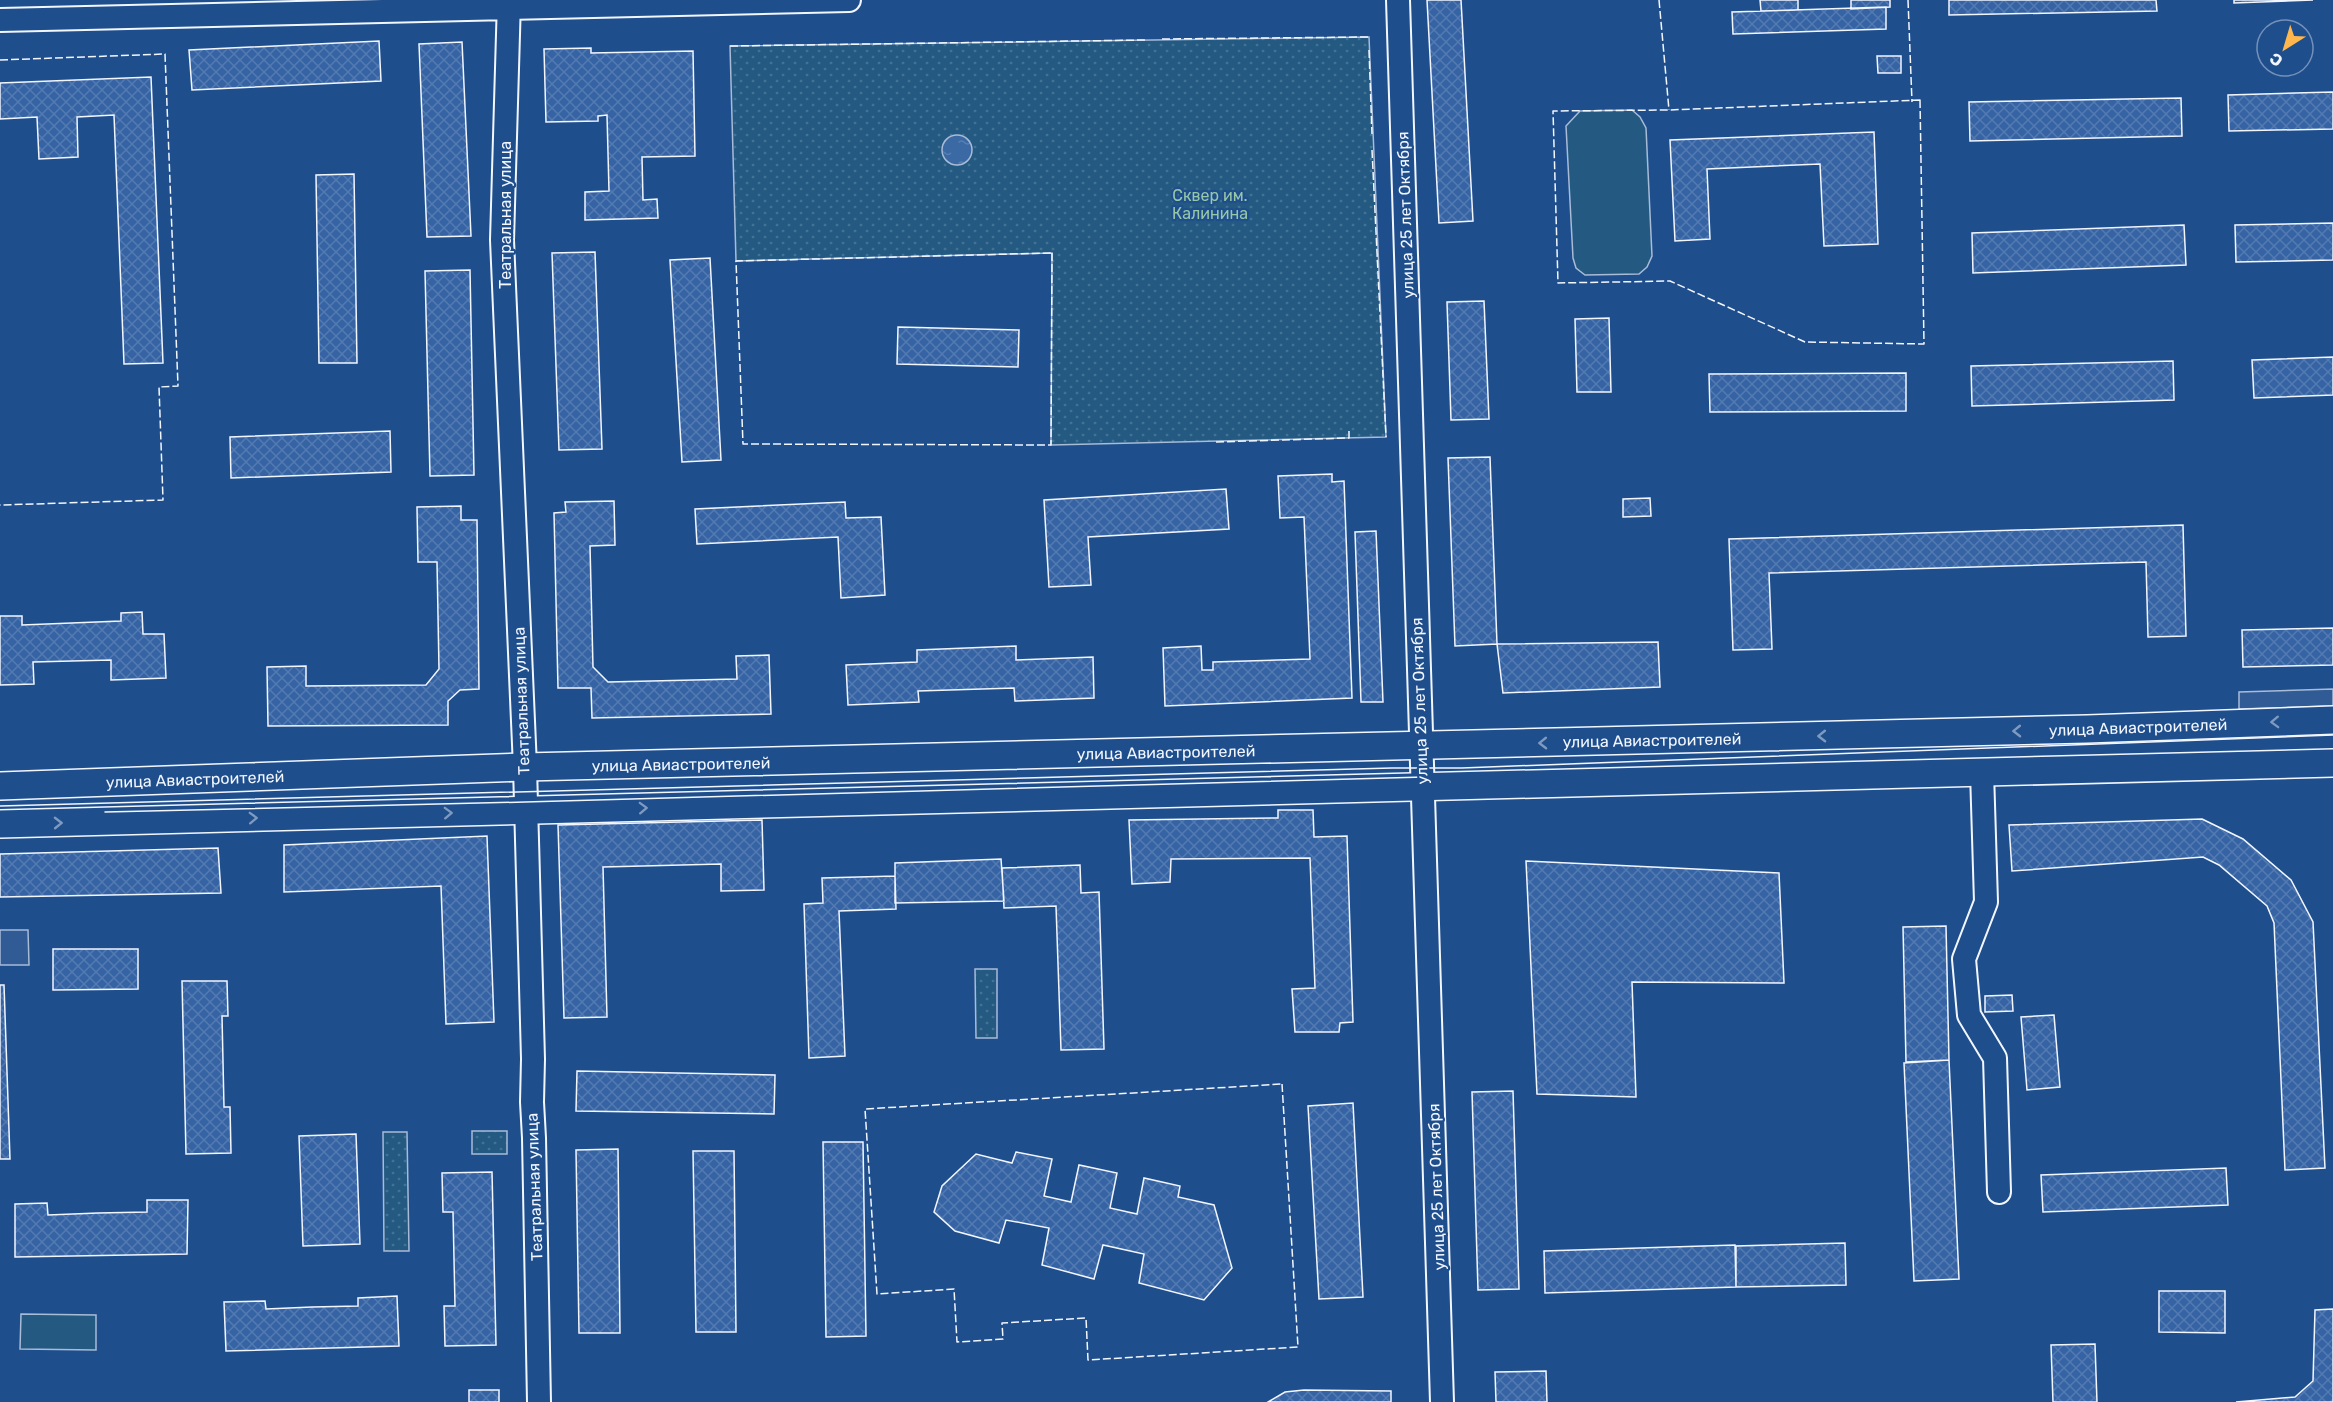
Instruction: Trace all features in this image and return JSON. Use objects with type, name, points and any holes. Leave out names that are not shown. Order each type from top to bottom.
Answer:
[{"type":"main road","name":"улица Авиастроителей","points":[[0,786],[525,767],[2086,729],[2333,720]]},
{"type":"main road","points":[[0,824],[2333,763]]},
{"type":"street","points":[[0,20],[509,3],[849,0]]},
{"type":"street","name":"улица 25 лет Октября","points":[[1398,0],[1442,1402]]},
{"type":"street","name":"Театральная улица","points":[[509,3],[502,240],[525,767],[539,1402]]},
{"type":"street","points":[[1982,772],[1986,902],[1964,959],[1969,1015],[1995,1058],[1999,1192]]},
{"type":"green space","name":"Сквер им. Калинина","points":[[1369,37],[1386,437],[1051,445],[1052,253],[736,261],[730,46]]},
{"type":"green space","points":[[1632,110],[1640,117],[1646,128],[1652,256],[1647,267],[1639,274],[1585,275],[1576,268],[1573,258],[1566,126],[1580,111]]},
{"type":"green space","points":[[975,969],[997,969],[997,1038],[976,1038]]},
{"type":"green space","points":[[472,1131],[507,1131],[507,1154],[472,1154]]},
{"type":"green space","points":[[383,1132],[407,1132],[409,1251],[384,1251]]},
{"type":"green space","points":[[21,1314],[96,1315],[96,1350],[20,1349]]},
{"type":"shaded area","points":[[2333,689],[2333,706],[2239,709],[2239,692]]},
{"type":"shaded area","points":[[0,930],[28,930],[29,965],[0,965]]},
{"type":"water","points":[[957,135],[963,136],[971,144],[971,156],[963,164],[957,165],[951,164],[943,156],[942,150],[943,144],[951,136]]},
{"type":"building","points":[[1427,0],[1461,0],[1473,221],[1439,223]]},
{"type":"building","points":[[1760,0],[1798,0],[1798,10],[1761,11]]},
{"type":"building","points":[[1851,0],[1890,0],[1890,7],[1851,9]]},
{"type":"building","points":[[1949,0],[2156,0],[2157,11],[1949,15]]},
{"type":"building","points":[[2234,0],[2313,0],[2234,3]]},
{"type":"building","points":[[1886,7],[1886,29],[1733,34],[1732,12]]},
{"type":"building","points":[[379,41],[381,81],[192,90],[189,50]]},
{"type":"building","points":[[462,42],[471,236],[427,237],[419,44]]},
{"type":"building","points":[[591,48],[591,53],[693,51],[695,156],[642,157],[643,200],[657,199],[658,218],[585,220],[585,192],[609,191],[607,115],[598,116],[598,121],[546,122],[544,49]]},
{"type":"building","points":[[1877,56],[1901,56],[1901,73],[1878,73]]},
{"type":"building","points":[[151,77],[163,363],[124,364],[114,115],[77,117],[78,157],[39,159],[37,117],[0,119],[0,83]]},
{"type":"building","points":[[2333,92],[2333,129],[2229,131],[2228,95]]},
{"type":"building","points":[[2181,98],[2182,136],[1970,141],[1969,102]]},
{"type":"building","points":[[1874,132],[1878,244],[1824,246],[1820,164],[1707,169],[1710,239],[1675,241],[1670,140]]},
{"type":"building","points":[[354,174],[357,363],[319,363],[316,175]]},
{"type":"building","points":[[2333,223],[2333,260],[2236,262],[2235,225]]},
{"type":"building","points":[[2184,225],[2186,265],[1973,273],[1972,233]]},
{"type":"building","points":[[595,252],[602,449],[559,450],[552,253]]},
{"type":"building","points":[[710,258],[721,460],[682,462],[670,260]]},
{"type":"building","points":[[470,270],[474,475],[430,476],[425,271]]},
{"type":"building","points":[[1484,301],[1489,419],[1451,420],[1447,302]]},
{"type":"building","points":[[1609,318],[1611,392],[1577,392],[1575,319]]},
{"type":"building","points":[[898,327],[1019,330],[1018,367],[897,364]]},
{"type":"building","points":[[2333,357],[2333,395],[2254,398],[2252,360]]},
{"type":"building","points":[[2173,361],[2174,400],[1972,406],[1971,366]]},
{"type":"building","points":[[1906,373],[1906,411],[1710,412],[1709,374]]},
{"type":"building","points":[[390,431],[391,472],[231,478],[230,437]]},
{"type":"building","points":[[1490,457],[1497,644],[1455,646],[1448,458]]},
{"type":"building","points":[[1332,474],[1332,482],[1344,481],[1352,698],[1165,706],[1163,648],[1201,646],[1202,670],[1213,670],[1213,662],[1310,659],[1304,517],[1280,518],[1278,476]]},
{"type":"building","points":[[1226,489],[1229,529],[1088,537],[1091,585],[1049,587],[1044,500]]},
{"type":"building","points":[[1650,498],[1651,516],[1623,517],[1623,499]]},
{"type":"building","points":[[614,501],[615,545],[590,546],[593,667],[608,682],[737,679],[736,656],[769,655],[771,714],[592,718],[591,688],[558,688],[554,513],[566,512],[565,502]]},
{"type":"building","points":[[845,502],[846,518],[881,517],[885,595],[841,598],[838,537],[697,544],[695,509]]},
{"type":"building","points":[[461,506],[461,520],[477,520],[479,689],[460,690],[448,701],[448,725],[268,726],[267,667],[306,666],[306,686],[426,685],[439,669],[437,562],[418,562],[417,507]]},
{"type":"building","points":[[2183,525],[2186,636],[2148,637],[2146,562],[1769,573],[1772,649],[1733,650],[1729,539]]},
{"type":"building","points":[[1376,531],[1383,702],[1361,702],[1355,532]]},
{"type":"building","points":[[142,612],[143,634],[164,634],[166,678],[111,680],[111,660],[33,662],[34,684],[0,685],[0,616],[22,616],[22,625],[121,621],[121,613]]},
{"type":"building","points":[[2333,628],[2333,665],[2243,667],[2242,630]]},
{"type":"building","points":[[1658,642],[1660,687],[1503,693],[1497,644]]},
{"type":"building","points":[[1016,646],[1016,660],[1093,657],[1094,698],[1015,701],[1014,688],[918,691],[919,702],[848,705],[846,665],[917,662],[917,650]]},
{"type":"building","points":[[1278,810],[1313,810],[1314,837],[1347,836],[1353,1022],[1340,1023],[1339,1032],[1295,1032],[1292,989],[1315,988],[1310,858],[1171,859],[1170,882],[1132,884],[1129,820],[1278,818]]},
{"type":"building","points":[[2202,819],[2243,839],[2291,880],[2313,922],[2325,1168],[2285,1170],[2274,923],[2267,906],[2219,865],[2203,857],[2012,871],[2009,825]]},
{"type":"building","points":[[762,820],[764,890],[721,891],[721,864],[603,867],[607,1017],[564,1018],[558,825]]},
{"type":"building","points":[[487,836],[494,1022],[446,1024],[441,886],[284,892],[284,845]]},
{"type":"building","points":[[218,848],[221,893],[0,897],[0,854]]},
{"type":"building","points":[[1001,859],[1004,901],[895,903],[895,863]]},
{"type":"building","points":[[1526,861],[1779,873],[1784,983],[1632,982],[1636,1097],[1537,1094]]},
{"type":"building","points":[[1080,865],[1081,893],[1099,892],[1104,1049],[1061,1050],[1056,906],[1004,908],[1002,868]]},
{"type":"building","points":[[895,876],[896,909],[839,911],[845,1056],[809,1058],[804,904],[823,903],[822,878]]},
{"type":"building","points":[[1946,926],[1949,1060],[1906,1062],[1903,927]]},
{"type":"building","points":[[53,949],[138,949],[138,989],[53,990]]},
{"type":"building","points":[[182,981],[227,981],[228,1016],[222,1016],[224,1107],[230,1107],[231,1153],[186,1154]]},
{"type":"building","points":[[0,985],[4,985],[10,1159],[0,1159]]},
{"type":"building","points":[[2012,995],[2013,1011],[1985,1012],[1985,996]]},
{"type":"building","points":[[2054,1015],[2060,1087],[2027,1090],[2021,1017]]},
{"type":"building","points":[[1949,1060],[1959,1279],[1914,1281],[1904,1063]]},
{"type":"building","points":[[577,1071],[775,1075],[774,1114],[576,1111]]},
{"type":"building","points":[[1513,1091],[1519,1289],[1478,1290],[1472,1092]]},
{"type":"building","points":[[1353,1103],[1363,1297],[1319,1299],[1308,1106]]},
{"type":"building","points":[[356,1134],[360,1244],[303,1246],[299,1136]]},
{"type":"building","points":[[823,1142],[863,1142],[866,1336],[826,1337]]},
{"type":"building","points":[[618,1149],[620,1333],[579,1333],[576,1150]]},
{"type":"building","points":[[693,1151],[734,1151],[736,1332],[696,1332]]},
{"type":"building","points":[[1016,1152],[1052,1159],[1044,1196],[1071,1202],[1079,1165],[1117,1173],[1110,1208],[1137,1214],[1144,1178],[1180,1186],[1178,1197],[1214,1205],[1232,1268],[1204,1300],[1139,1283],[1144,1254],[1103,1245],[1094,1279],[1042,1265],[1049,1228],[1006,1220],[999,1243],[955,1231],[934,1212],[942,1186],[976,1154],[1012,1163]]},
{"type":"building","points":[[2226,1168],[2228,1205],[2043,1212],[2041,1175]]},
{"type":"building","points":[[492,1172],[496,1345],[445,1346],[444,1306],[455,1306],[453,1212],[443,1212],[442,1173]]},
{"type":"building","points":[[147,1200],[188,1200],[187,1254],[15,1257],[15,1204],[47,1203],[48,1215],[147,1212]]},
{"type":"building","points":[[1845,1243],[1846,1285],[1736,1287],[1736,1246]]},
{"type":"building","points":[[1735,1245],[1736,1287],[1545,1293],[1544,1251]]},
{"type":"building","points":[[2159,1291],[2225,1291],[2225,1333],[2159,1332]]},
{"type":"building","points":[[397,1296],[399,1346],[226,1351],[224,1302],[265,1301],[266,1309],[358,1306],[358,1298]]},
{"type":"building","points":[[2333,1309],[2333,1402],[2236,1402],[2295,1397],[2313,1381],[2315,1310]]},
{"type":"building","points":[[2095,1344],[2097,1402],[2053,1402],[2051,1345]]},
{"type":"building","points":[[1546,1371],[1547,1402],[1496,1402],[1495,1372]]},
{"type":"building","points":[[469,1390],[499,1390],[499,1402],[469,1402]]},
{"type":"building","points":[[1304,1390],[1391,1391],[1391,1402],[1268,1402],[1285,1392]]},
{"type":"tram line","points":[[0,806],[1392,768],[1462,768],[2333,735]]},
{"type":"tram line","points":[[105,812],[1424,777]]},
{"type":"fence","points":[[1659,0],[1669,110]]},
{"type":"fence","points":[[1908,0],[1912,102]]},
{"type":"fence","points":[[1162,39],[1369,37]]},
{"type":"fence","points":[[730,46],[1145,40]]},
{"type":"fence","points":[[1369,50],[1372,134]]},
{"type":"fence","points":[[0,60],[165,54],[178,386],[159,387],[163,500],[0,505]]},
{"type":"fence","points":[[1920,100],[1924,344],[1805,342],[1670,281],[1558,283],[1553,111],[1668,110],[1920,100]]},
{"type":"fence","points":[[1372,150],[1386,437]]},
{"type":"fence","points":[[1052,253],[1051,445],[743,444],[736,261],[1052,253]]},
{"type":"fence","points":[[1216,442],[1349,438],[1349,430]]},
{"type":"fence","points":[[1282,1084],[1298,1347],[1088,1360],[1086,1318],[1002,1323],[1003,1339],[957,1342],[954,1289],[877,1294],[865,1109],[1282,1084]]}]
